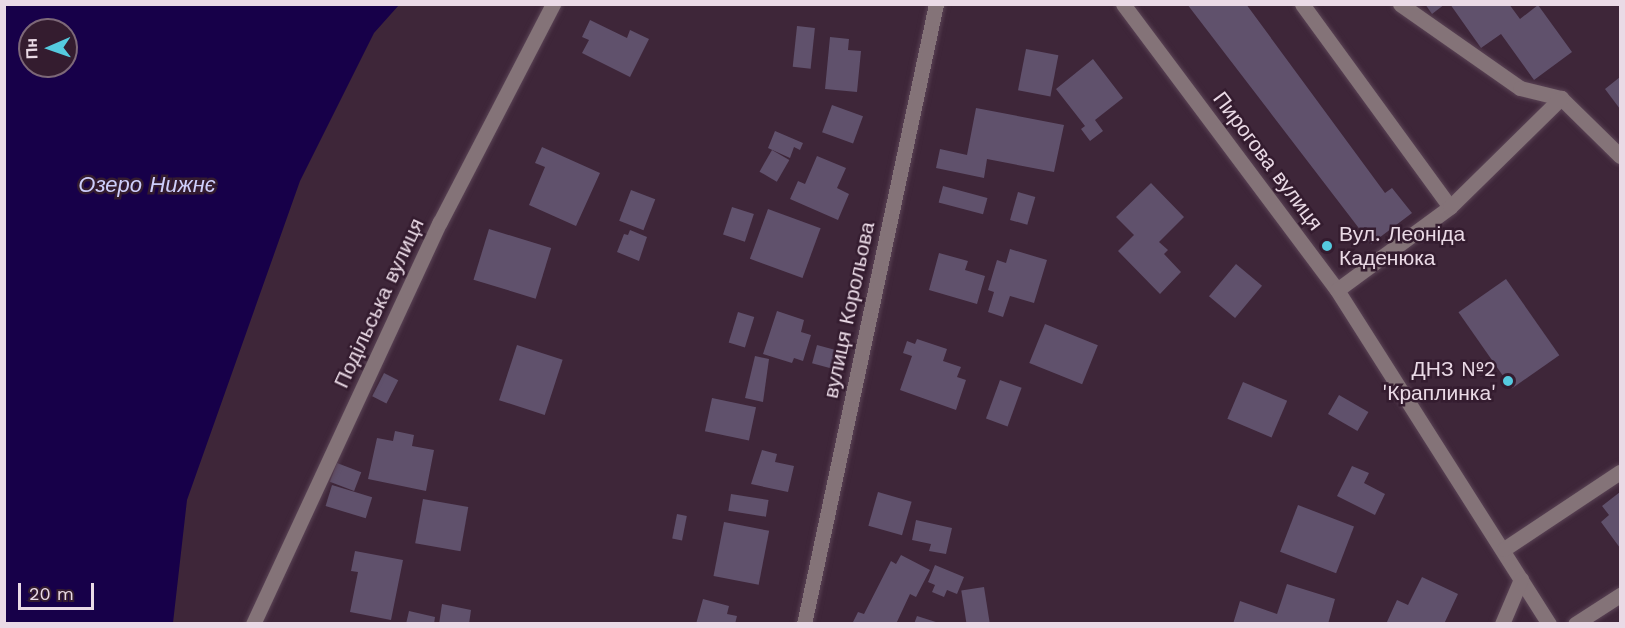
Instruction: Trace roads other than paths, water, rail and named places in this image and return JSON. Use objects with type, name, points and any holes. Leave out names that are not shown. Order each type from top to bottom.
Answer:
[{"type":"street","name":"Подільська вулиця","points":[[253,624],[440,222],[553,4]]},
{"type":"street","name":"вулиця Корольова","points":[[804,624],[936,4]]},
{"type":"street","name":"Пирогова вулиця","points":[[1123,4],[1337,290],[1504,549],[1549,624]]},
{"type":"street","points":[[1302,4],[1450,207]]},
{"type":"street","points":[[1400,4],[1520,88],[1561,98],[1620,156]]},
{"type":"street","points":[[1337,290],[1450,207],[1561,98]]},
{"type":"street","points":[[1504,549],[1620,472]]},
{"type":"street","points":[[1502,624],[1521,579]]},
{"type":"street","points":[[1575,624],[1620,595]]},
{"type":"water","name":"Озеро Нижнє","points":[[4,5],[399,5],[374,33],[300,181],[187,500],[173,623],[5,623]]},
{"type":"place","name":"Вул. Леоніда Каденюка","points":[[1327,246]]},
{"type":"place","name":"ДНЗ №2 'Краплинка'","points":[[1508,381]]}]
